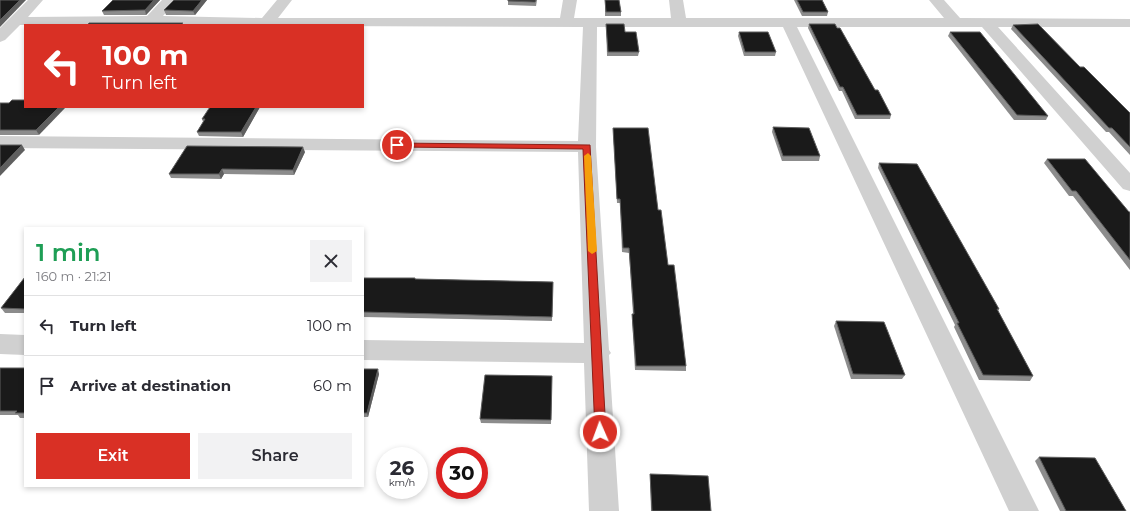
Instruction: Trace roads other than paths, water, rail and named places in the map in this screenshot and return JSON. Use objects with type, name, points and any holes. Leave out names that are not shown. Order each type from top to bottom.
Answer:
[{"type":"street","points":[[0,38],[36,0]]},
{"type":"street","points":[[152,20],[170,0]]},
{"type":"street","points":[[266,22],[285,0]]},
{"type":"street","points":[[566,23],[570,0]]},
{"type":"street","points":[[676,0],[679,23]]},
{"type":"street","points":[[936,0],[956,23]]},
{"type":"street","points":[[16,21],[152,20],[566,23],[1130,23]]},
{"type":"street","points":[[590,23],[587,146],[598,353],[604,511]]},
{"type":"street","points":[[788,23],[1024,511]]},
{"type":"street","points":[[986,23],[1130,185]]},
{"type":"street","points":[[0,142],[587,146]]},
{"type":"street","points":[[0,344],[24,345]]},
{"type":"street","points":[[364,350],[598,353]]}]
